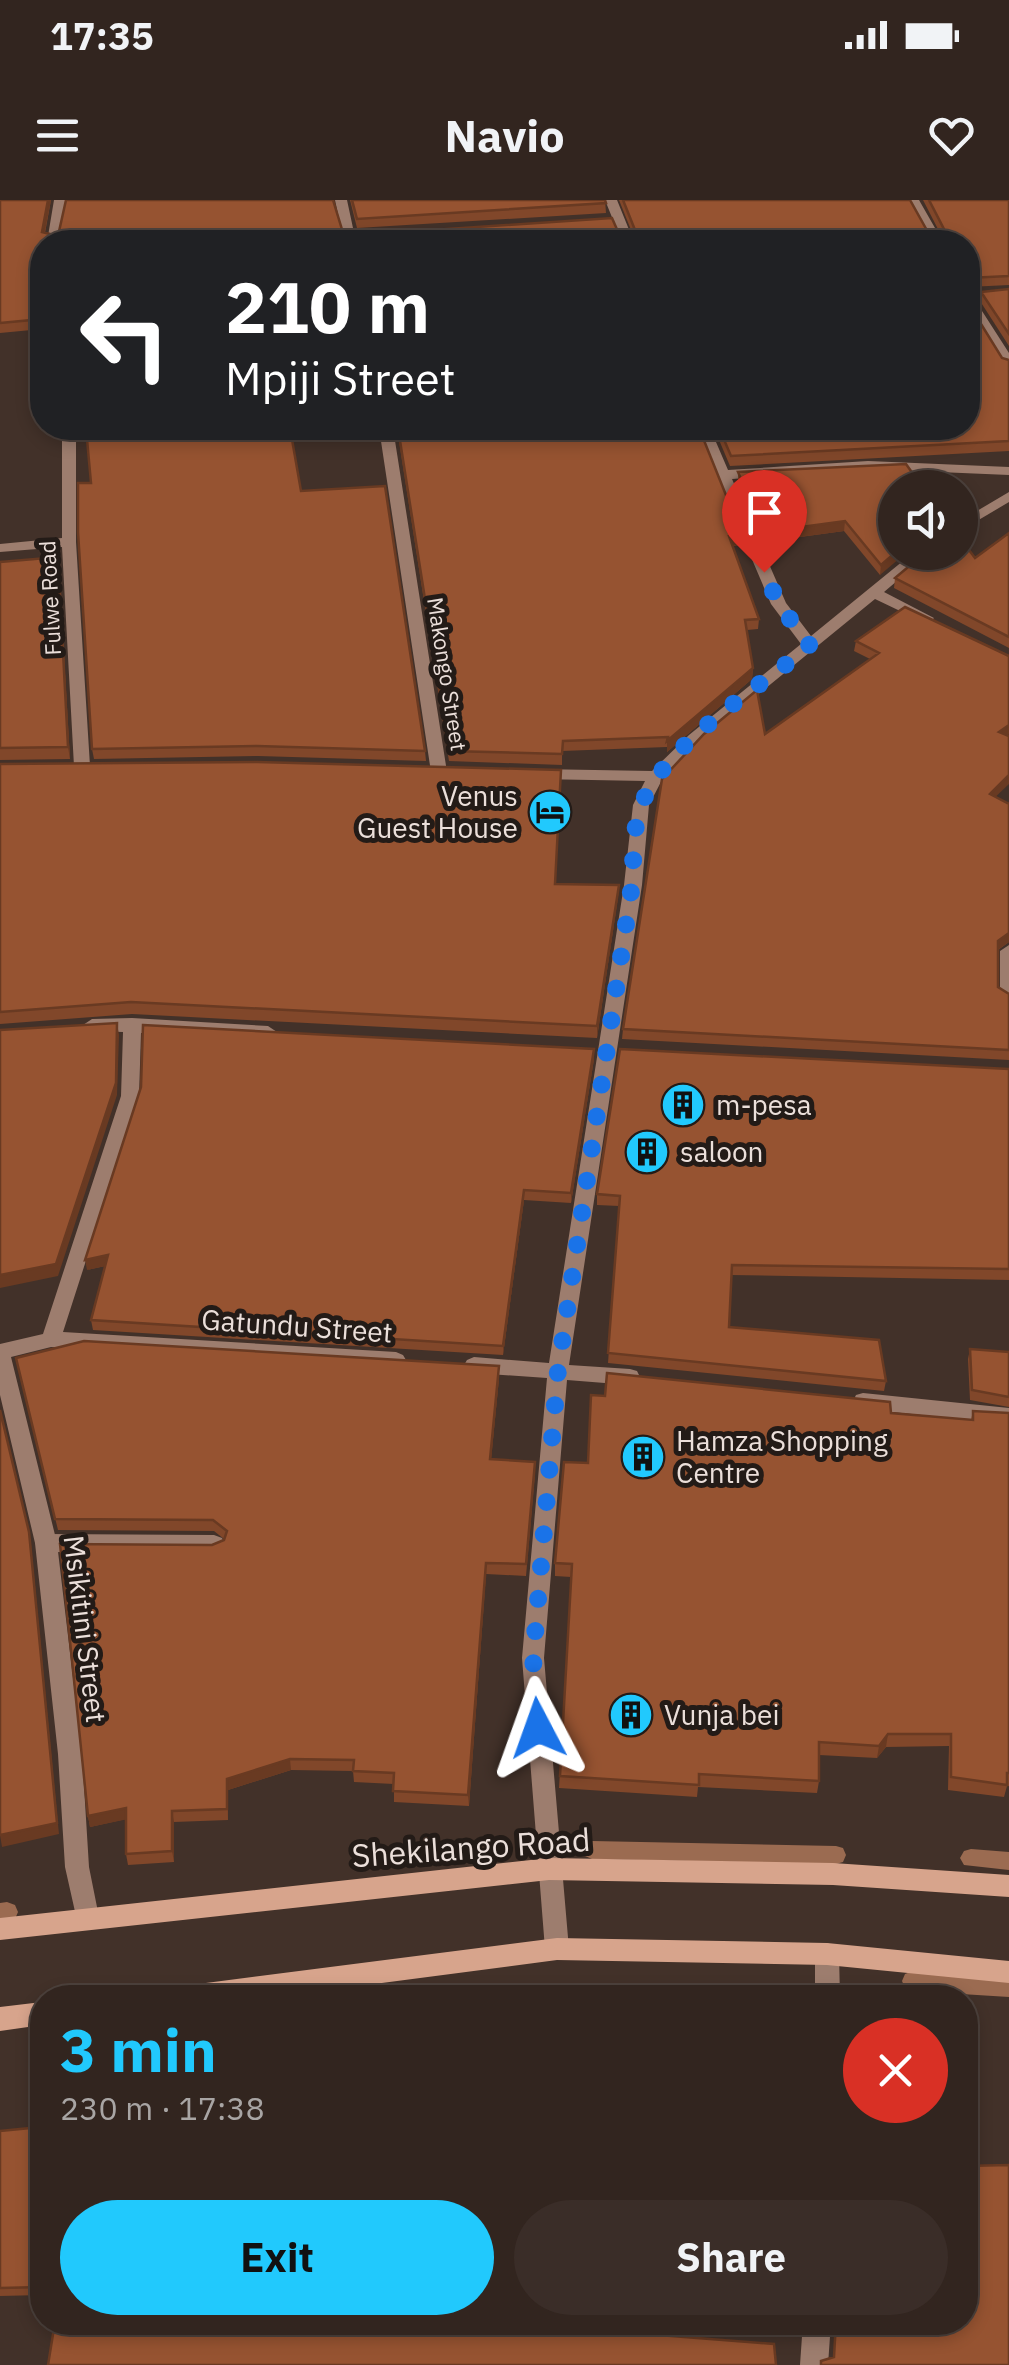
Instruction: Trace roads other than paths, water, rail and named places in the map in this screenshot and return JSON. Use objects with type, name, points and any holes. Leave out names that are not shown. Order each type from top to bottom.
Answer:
[{"type":"main road","name":"Shekilango Road","points":[[0,1930],[87,1917],[548,1869],[834,1874],[1009,1886]]},
{"type":"main road","points":[[276,1985],[557,1949],[828,1954],[1009,1972]]},
{"type":"main road","points":[[0,2020],[30,2016]]},
{"type":"street","points":[[55,230],[60,200]]},
{"type":"street","points":[[341,200],[347,230]]},
{"type":"street","points":[[612,200],[623,230]]},
{"type":"street","points":[[912,200],[929,230]]},
{"type":"street","points":[[598,221],[618,220]]},
{"type":"street","points":[[980,311],[1009,364]]},
{"type":"street","name":"Fulwe Road","points":[[69,440],[73,766],[101,766]]},
{"type":"street","name":"Makongo Street","points":[[388,440],[430,772],[459,772]]},
{"type":"street","points":[[708,440],[779,604],[810,646]]},
{"type":"street","points":[[721,474],[868,465],[1009,471]]},
{"type":"street","points":[[978,516],[1009,496]]},
{"type":"street","points":[[0,548],[69,542]]},
{"type":"street","points":[[557,1949],[533,1658],[558,1370],[640,805],[656,776],[903,570]]},
{"type":"street","points":[[876,594],[943,626]]},
{"type":"street","points":[[518,773],[656,776]]},
{"type":"street","points":[[1009,951],[1009,996]]},
{"type":"street","points":[[73,1026],[132,1024],[290,1033]]},
{"type":"street","points":[[50,1338],[130,1096],[132,1024]]},
{"type":"street","name":"Gatundu Street","points":[[0,1352],[50,1338],[421,1362]]},
{"type":"street","name":"Msikitini Street","points":[[0,1352],[46,1543],[70,1754],[77,1866],[87,1917]]},
{"type":"street","points":[[460,1364],[656,1380]]},
{"type":"street","points":[[832,1398],[1009,1416]]},
{"type":"street","points":[[46,1543],[214,1544]]},
{"type":"street","points":[[828,1954],[828,1985]]},
{"type":"street","points":[[814,2365],[816,2335]]},
{"type":"waterway","points":[[592,1850],[836,1855]]},
{"type":"waterway","points":[[971,1858],[1009,1861]]},
{"type":"waterway","points":[[0,1913],[7,1912]]},
{"type":"waterway","points":[[913,1981],[977,1985]]},
{"type":"waterway","points":[[978,1985],[1009,1987]]},
{"type":"place","name":"Venus Guest House","points":[[550,812]]},
{"type":"place","name":"m-pesa","points":[[683,1105]]},
{"type":"place","name":"saloon","points":[[647,1152]]},
{"type":"place","name":"Hamza Shopping Centre","points":[[643,1457]]},
{"type":"place","name":"Vunja bei","points":[[631,1715]]}]
